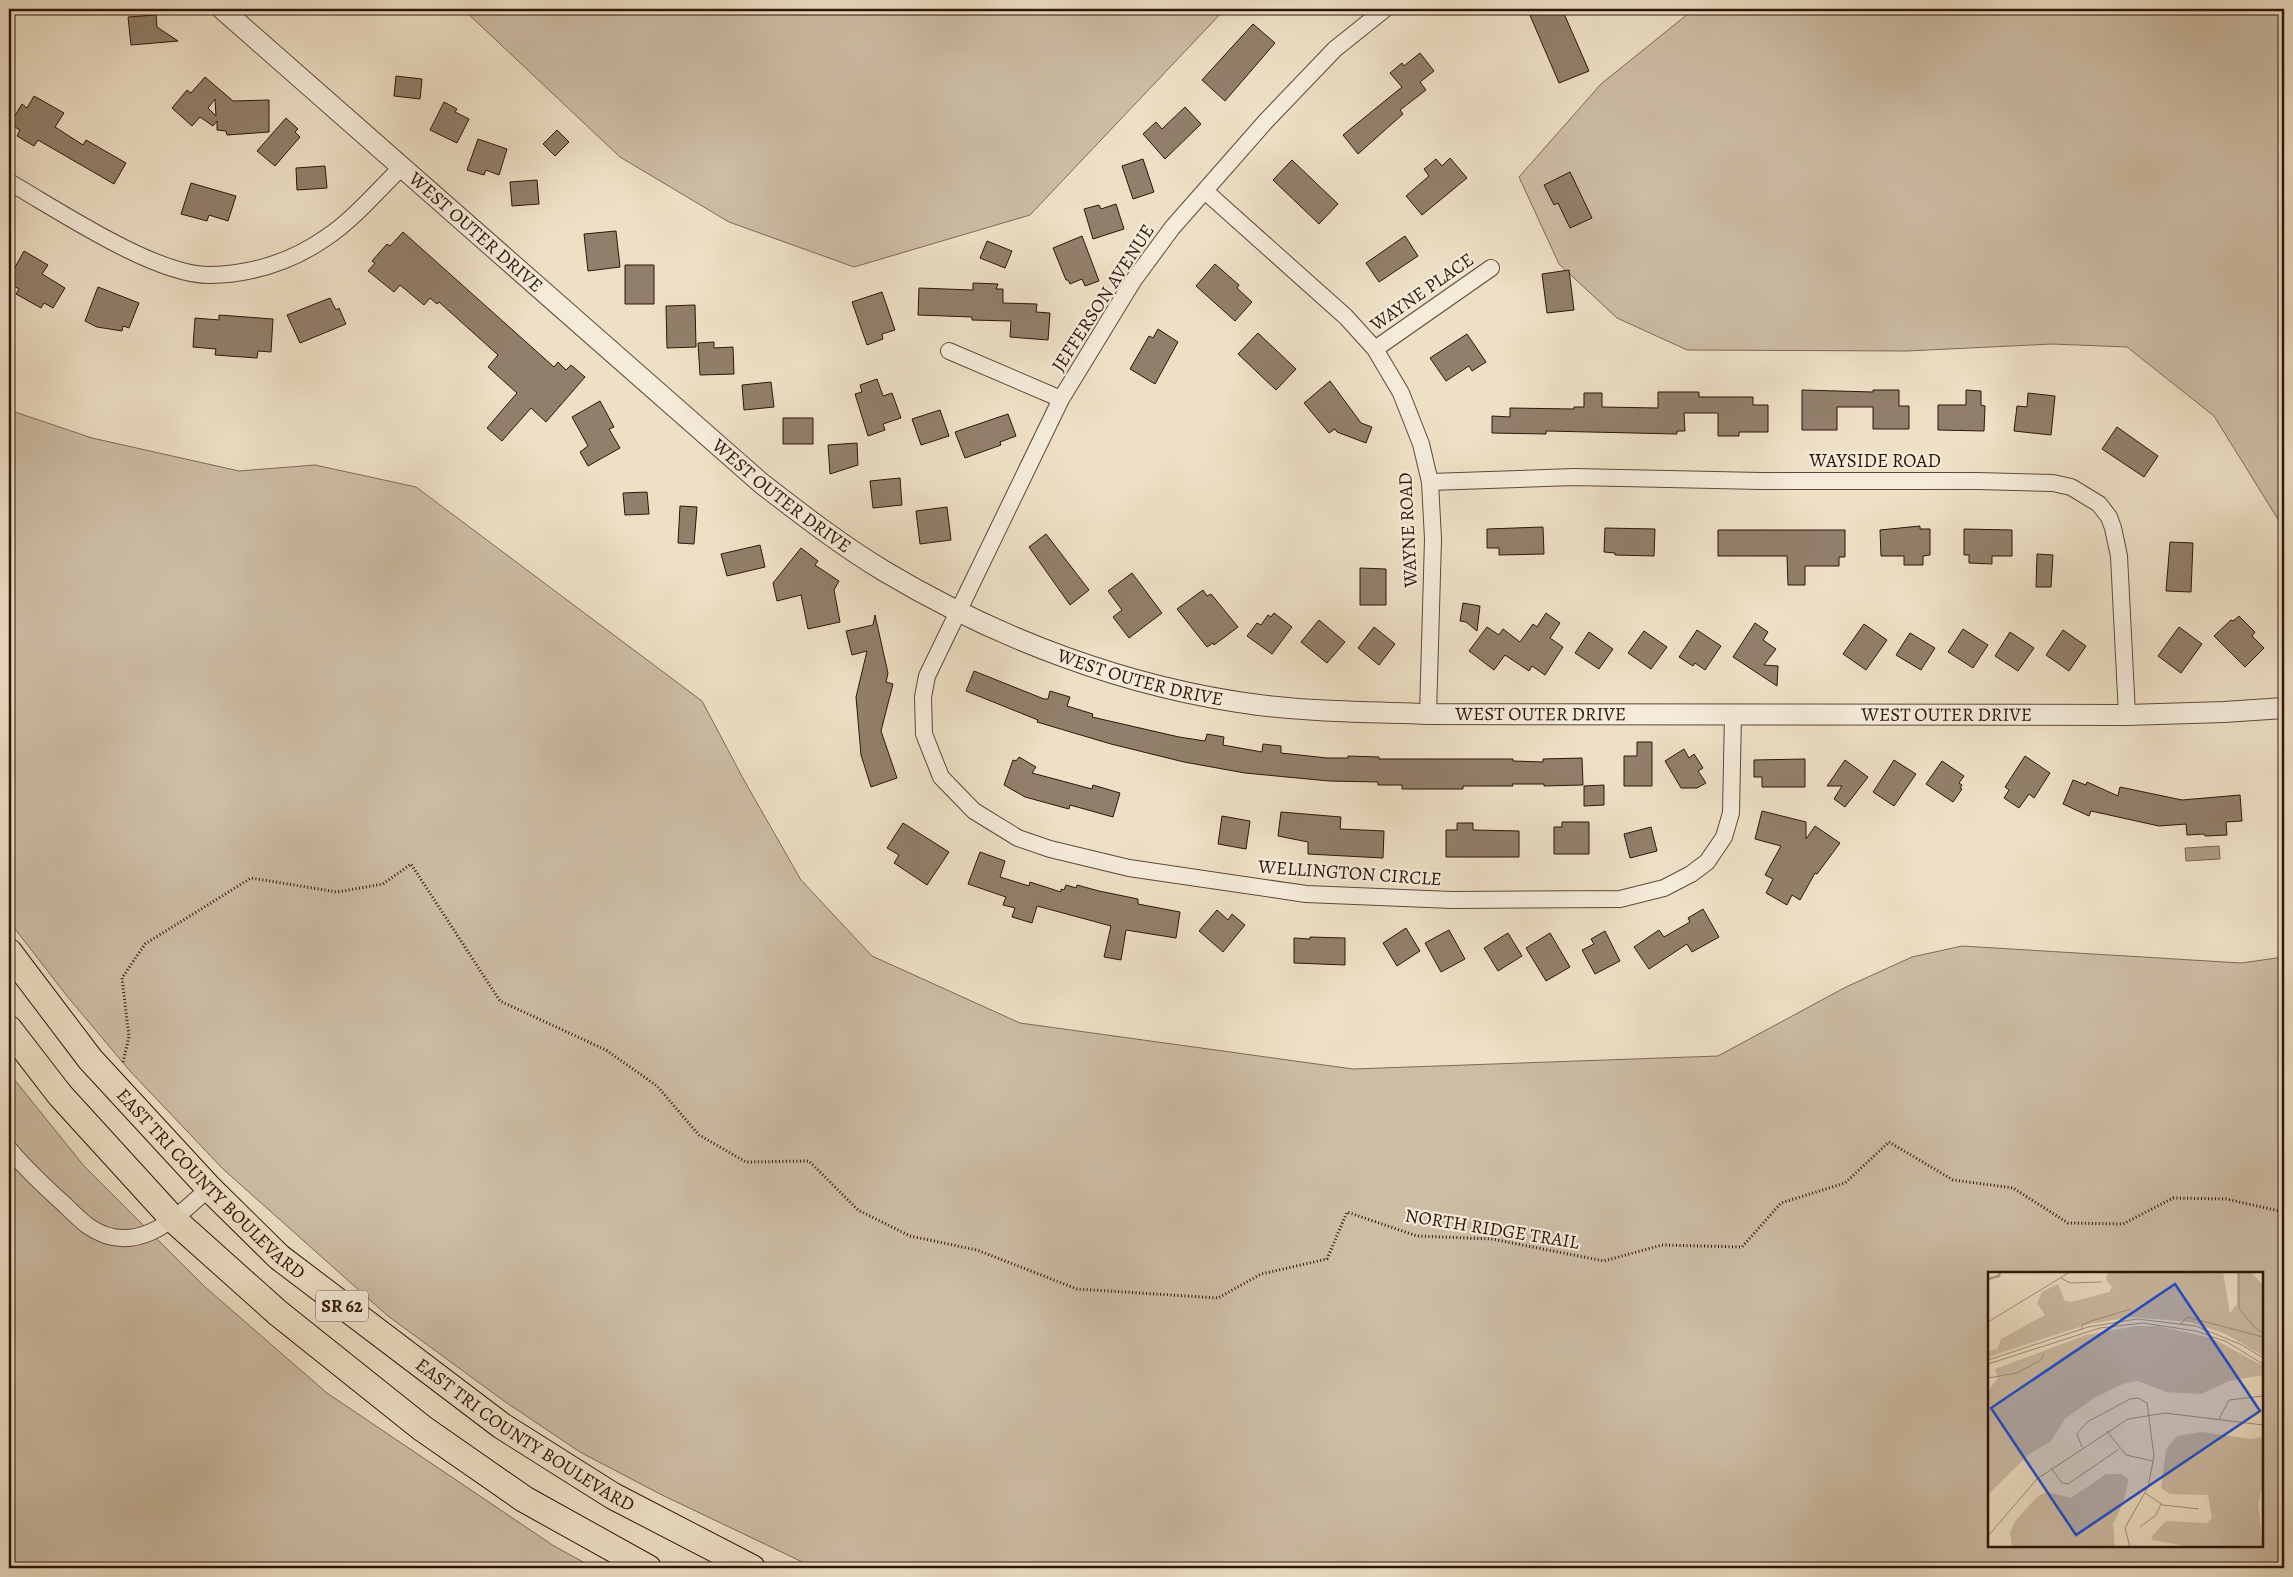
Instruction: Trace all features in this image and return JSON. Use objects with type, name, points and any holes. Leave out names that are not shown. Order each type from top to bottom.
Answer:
[{"type":"highway","name":"EAST TRI COUNTY BOULEVARD","points":[[9,952],[90,1060],[209,1188],[279,1256],[502,1426],[614,1496],[752,1568]]},
{"type":"highway","name":"SR 62","points":[[9,1029],[60,1095],[174,1220],[278,1313],[422,1428],[524,1499],[648,1568]]},
{"type":"street","name":"WEST OUTER DRIVE","points":[[222,9],[761,483],[828,534],[884,571],[958,611],[1055,654],[1145,682],[1178,690],[1258,705],[1317,710],[1428,714],[2126,715],[2284,708]]},
{"type":"street","name":"JEFFERSON AVENUE","points":[[958,611],[1061,399],[1133,281],[1172,228],[1266,121],[1335,49],[1386,9]]},
{"type":"street","points":[[9,182],[144,258],[183,271],[209,275],[265,268],[303,252],[333,233],[402,167]]},
{"type":"street","name":"WAYNE ROAD","points":[[1205,191],[1346,317],[1375,349],[1401,393],[1421,444],[1430,482],[1433,539],[1428,714]]},
{"type":"street","name":"WAYNE PLACE","points":[[1375,349],[1492,268]]},
{"type":"street","points":[[949,351],[1061,399]]},
{"type":"street","name":"WAYSIDE ROAD","points":[[1430,482],[1574,478],[1761,481],[1977,481],[2053,483],[2071,487],[2087,494],[2100,504],[2109,517],[2113,528],[2119,556],[2126,715]]},
{"type":"street","name":"WELLINGTON CIRCLE","points":[[958,611],[927,676],[922,718],[924,734],[941,777],[974,811],[1018,838],[1129,868],[1306,894],[1452,900],[1620,899],[1664,888],[1691,874],[1707,862],[1724,837],[1731,813],[1733,714]]},
{"type":"street","points":[[9,1149],[28,1171],[87,1226],[103,1234],[124,1239],[156,1230],[174,1220],[209,1188]]},
{"type":"path","name":"NORTH RIDGE TRAIL","points":[[122,1065],[129,1038],[122,978],[145,944],[252,878],[337,892],[383,884],[411,864],[500,1001],[606,1050],[657,1086],[699,1135],[746,1162],[809,1160],[858,1210],[910,1236],[977,1250],[1077,1289],[1218,1298],[1261,1274],[1327,1260],[1347,1212],[1417,1236],[1492,1239],[1604,1261],[1662,1245],[1742,1247],[1781,1202],[1845,1183],[1889,1142],[1953,1180],[2013,1188],[2068,1223],[2123,1224],[2173,1198],[2226,1199],[2284,1212]]},
{"type":"shaded area","points":[[463,9],[1225,9],[1030,215],[854,267],[729,222],[620,157]]},
{"type":"shaded area","points":[[1694,9],[2284,9],[2284,529],[2214,416],[2127,347],[2052,344],[1907,351],[1687,350],[1617,318],[1559,264],[1519,177],[1601,84]]},
{"type":"shaded area","points":[[9,410],[92,438],[239,471],[315,465],[416,487],[702,701],[745,782],[801,880],[872,956],[1020,1023],[1353,1069],[1718,1056],[1846,987],[1912,957],[1962,946],[2241,963],[2284,957],[2284,1568],[815,1568],[660,1494],[580,1452],[504,1401],[388,1316],[223,1169],[130,1071],[67,996],[9,921]]},
{"type":"shaded area","points":[[2219,846],[2220,859],[2186,861],[2185,848]]},
{"type":"shaded area","points":[[9,1073],[84,1166],[205,1287],[327,1393],[554,1546],[594,1568],[9,1568]]},
{"type":"building","points":[[1540,9],[1562,9],[1589,71],[1559,83],[1529,13]]},
{"type":"building","points":[[156,15],[157,27],[178,41],[131,45],[128,17]]},
{"type":"building","points":[[1253,24],[1275,43],[1225,101],[1202,80]]},
{"type":"building","points":[[1420,53],[1434,71],[1420,82],[1426,90],[1400,110],[1403,114],[1358,154],[1343,135],[1402,87],[1390,73],[1402,63],[1404,66]]},
{"type":"building","points":[[396,76],[422,79],[420,99],[394,96]]},
{"type":"building","points":[[205,77],[233,101],[269,100],[269,132],[227,135],[226,131],[217,130],[217,121],[213,126],[200,117],[192,126],[172,108],[187,90],[191,93]],"holes":[[[215,99],[216,116],[208,108]]]},
{"type":"building","points":[[34,96],[64,113],[55,127],[83,145],[86,140],[126,163],[114,184],[38,140],[34,146],[17,136],[20,130],[10,124],[22,104],[27,108]]},
{"type":"building","points":[[444,102],[457,109],[455,112],[469,119],[457,143],[430,130]]},
{"type":"building","points":[[1185,107],[1201,124],[1165,159],[1143,134],[1156,122],[1162,129]]},
{"type":"building","points":[[286,118],[298,129],[295,132],[300,137],[275,166],[257,151]]},
{"type":"building","points":[[557,130],[569,142],[555,156],[543,144]]},
{"type":"building","points":[[478,139],[507,149],[499,175],[486,170],[484,175],[467,170]]},
{"type":"building","points":[[1450,158],[1467,178],[1422,215],[1406,196],[1429,176],[1424,169],[1436,159],[1442,166]]},
{"type":"building","points":[[1143,159],[1154,192],[1133,199],[1122,166]]},
{"type":"building","points":[[1292,160],[1338,204],[1319,224],[1273,180]]},
{"type":"building","points":[[325,166],[327,188],[297,190],[296,168]]},
{"type":"building","points":[[1570,172],[1592,218],[1570,228],[1558,203],[1554,205],[1544,185]]},
{"type":"building","points":[[537,180],[539,204],[512,206],[510,182]]},
{"type":"building","points":[[191,183],[236,196],[228,221],[209,215],[207,221],[181,214]]},
{"type":"building","points":[[1116,204],[1124,229],[1093,239],[1084,209],[1099,205],[1101,209]]},
{"type":"building","points":[[616,231],[620,267],[588,271],[584,234]]},
{"type":"building","points":[[403,232],[554,367],[558,362],[566,370],[571,365],[585,377],[546,422],[531,408],[502,441],[487,428],[517,393],[488,367],[498,355],[439,302],[437,304],[430,298],[424,305],[400,285],[394,292],[368,271],[375,263],[372,261],[387,244],[390,246]]},
{"type":"building","points":[[1082,236],[1099,281],[1085,286],[1082,279],[1070,284],[1066,280],[1053,248]]},
{"type":"building","points":[[1405,236],[1418,256],[1379,282],[1366,263]]},
{"type":"building","points":[[987,241],[1012,251],[1005,268],[980,258]]},
{"type":"building","points":[[24,251],[48,265],[42,274],[65,288],[53,308],[44,303],[41,308],[16,294],[19,289],[9,283],[9,278]]},
{"type":"building","points":[[1215,264],[1239,285],[1237,288],[1252,302],[1235,321],[1196,286]]},
{"type":"building","points":[[625,265],[654,265],[654,304],[625,304]]},
{"type":"building","points":[[1569,270],[1574,310],[1547,313],[1542,274]]},
{"type":"building","points":[[973,283],[998,284],[996,289],[1003,289],[1003,303],[1037,304],[1036,312],[1050,313],[1048,340],[1010,337],[1011,321],[972,320],[972,317],[918,315],[919,288],[973,290]]},
{"type":"building","points":[[98,287],[139,303],[129,328],[123,326],[122,331],[97,327],[85,321]]},
{"type":"building","points":[[882,292],[895,330],[882,334],[883,339],[867,345],[852,302]]},
{"type":"building","points":[[330,298],[336,310],[339,308],[346,324],[300,343],[287,315]]},
{"type":"building","points":[[695,305],[696,347],[667,348],[666,306]]},
{"type":"building","points":[[219,315],[273,319],[271,352],[258,351],[257,358],[215,355],[216,349],[193,347],[195,318],[219,320]]},
{"type":"building","points":[[1158,329],[1178,342],[1155,384],[1130,369],[1149,336],[1153,338]]},
{"type":"building","points":[[1258,333],[1296,369],[1276,390],[1238,354]]},
{"type":"building","points":[[1467,334],[1486,362],[1472,371],[1469,366],[1446,381],[1430,358]]},
{"type":"building","points":[[714,342],[714,348],[733,347],[734,374],[700,375],[698,343]]},
{"type":"building","points":[[877,379],[883,396],[892,393],[901,418],[883,424],[885,430],[868,436],[855,394],[862,392],[860,385]]},
{"type":"building","points":[[1330,381],[1361,423],[1372,427],[1366,443],[1337,432],[1335,429],[1329,433],[1304,403]]},
{"type":"building","points":[[771,382],[774,407],[744,410],[742,385]]},
{"type":"building","points":[[1802,390],[1873,392],[1873,390],[1899,390],[1899,406],[1909,406],[1909,429],[1873,429],[1873,407],[1837,407],[1837,430],[1802,430]]},
{"type":"building","points":[[1966,390],[1981,391],[1981,405],[1985,406],[1984,431],[1938,430],[1938,405],[1966,405]]},
{"type":"building","points":[[1658,392],[1699,392],[1699,397],[1753,397],[1753,405],[1768,405],[1768,432],[1739,432],[1739,436],[1718,436],[1718,413],[1684,413],[1685,431],[1677,431],[1677,434],[1546,431],[1546,434],[1492,433],[1492,416],[1510,417],[1510,408],[1574,409],[1574,407],[1584,407],[1584,393],[1602,393],[1602,407],[1658,408]]},
{"type":"building","points":[[2028,393],[2055,396],[2051,435],[2014,431],[2017,406],[2027,407]]},
{"type":"building","points":[[600,401],[614,427],[609,429],[620,448],[588,466],[580,452],[588,446],[572,417]]},
{"type":"building","points":[[940,410],[949,436],[921,445],[912,419]]},
{"type":"building","points":[[1008,414],[1016,436],[1000,442],[1001,445],[965,458],[955,432]]},
{"type":"building","points":[[783,418],[813,418],[813,444],[783,444]]},
{"type":"building","points":[[2117,427],[2158,456],[2144,477],[2102,449]]},
{"type":"building","points":[[857,443],[858,465],[830,474],[828,445]]},
{"type":"building","points":[[900,478],[902,505],[873,508],[870,481]]},
{"type":"building","points":[[647,492],[649,514],[625,515],[623,493]]},
{"type":"building","points":[[680,506],[697,507],[694,544],[678,543]]},
{"type":"building","points":[[947,507],[951,540],[920,544],[916,511]]},
{"type":"building","points":[[1920,526],[1920,529],[1930,529],[1930,555],[1923,556],[1923,565],[1904,565],[1904,556],[1881,556],[1880,530]]},
{"type":"building","points":[[1543,527],[1544,554],[1499,555],[1499,548],[1487,548],[1487,529]]},
{"type":"building","points":[[1605,528],[1655,529],[1654,556],[1615,555],[1615,553],[1604,552]]},
{"type":"building","points":[[1964,529],[2012,530],[2012,556],[1992,556],[1992,564],[1969,563],[1969,555],[1964,555]]},
{"type":"building","points":[[1718,530],[1845,530],[1845,557],[1839,557],[1839,566],[1805,566],[1805,585],[1788,585],[1787,556],[1718,556]]},
{"type":"building","points":[[1046,534],[1089,590],[1070,605],[1029,547]]},
{"type":"building","points":[[2170,542],[2193,543],[2191,592],[2166,591]]},
{"type":"building","points":[[760,545],[765,567],[727,576],[721,554]]},
{"type":"building","points":[[801,548],[818,561],[815,565],[839,581],[834,590],[840,622],[808,629],[801,595],[777,601],[773,583]]},
{"type":"building","points":[[2037,554],[2053,555],[2051,587],[2036,587]]},
{"type":"building","points":[[1360,568],[1386,569],[1386,605],[1360,605]]},
{"type":"building","points":[[1132,573],[1162,613],[1129,638],[1113,617],[1122,610],[1108,591]]},
{"type":"building","points":[[1203,590],[1207,596],[1211,594],[1238,627],[1214,645],[1213,643],[1207,647],[1177,609]]},
{"type":"building","points":[[1463,603],[1480,606],[1477,631],[1466,622],[1460,621]]},
{"type":"building","points":[[1274,613],[1292,627],[1272,654],[1247,636],[1257,623],[1261,625],[1268,615],[1271,617]]},
{"type":"building","points":[[1546,613],[1560,623],[1550,638],[1563,647],[1545,675],[1532,666],[1529,671],[1505,655],[1494,670],[1469,651],[1487,627],[1499,635],[1503,629],[1520,642],[1533,624],[1537,627]]},
{"type":"building","points":[[875,615],[888,673],[886,682],[893,684],[881,731],[897,778],[871,787],[861,755],[856,697],[867,651],[852,655],[846,631],[873,625]]},
{"type":"building","points":[[2239,616],[2255,632],[2252,636],[2264,648],[2245,667],[2214,636],[2231,620],[2233,621]]},
{"type":"building","points":[[1319,620],[1345,642],[1327,663],[1301,642]]},
{"type":"building","points":[[1755,623],[1768,632],[1763,640],[1776,649],[1764,665],[1778,666],[1777,686],[1733,657]]},
{"type":"building","points":[[1864,624],[1887,640],[1866,670],[1843,654]]},
{"type":"building","points":[[1374,627],[1395,644],[1379,665],[1358,648]]},
{"type":"building","points":[[2179,627],[2202,644],[2181,673],[2158,656]]},
{"type":"building","points":[[1963,629],[1988,645],[1973,668],[1948,652]]},
{"type":"building","points":[[1697,630],[1721,646],[1705,670],[1695,663],[1693,666],[1679,657]]},
{"type":"building","points":[[2063,630],[2086,646],[2069,671],[2046,655]]},
{"type":"building","points":[[1644,631],[1667,647],[1651,669],[1628,653]]},
{"type":"building","points":[[1589,632],[1613,649],[1599,669],[1575,653]]},
{"type":"building","points":[[2010,632],[2034,648],[2018,671],[1995,656]]},
{"type":"building","points":[[1910,633],[1935,648],[1921,670],[1896,655]]},
{"type":"building","points":[[974,671],[1044,699],[1048,699],[1050,691],[1070,697],[1067,706],[1093,714],[1092,717],[1179,737],[1205,741],[1207,734],[1224,737],[1223,745],[1262,752],[1263,744],[1281,746],[1281,753],[1327,758],[1348,758],[1348,756],[1379,757],[1379,759],[1513,759],[1513,761],[1543,762],[1543,759],[1582,758],[1583,785],[1544,786],[1544,784],[1512,784],[1513,786],[1463,786],[1463,789],[1402,789],[1402,785],[1378,785],[1378,782],[1329,781],[1245,773],[1184,762],[1111,744],[1037,722],[1038,720],[966,691]]},
{"type":"building","points":[[1637,742],[1652,742],[1652,786],[1624,786],[1624,756],[1637,756]]},
{"type":"building","points":[[1684,749],[1689,758],[1694,754],[1703,768],[1698,771],[1706,783],[1697,788],[1681,788],[1665,761]]},
{"type":"building","points":[[2025,756],[2050,773],[2034,798],[2029,794],[2019,808],[2004,798],[2009,790],[2005,787]]},
{"type":"building","points":[[1019,757],[1036,767],[1032,773],[1092,789],[1093,785],[1120,793],[1113,817],[1070,805],[1069,809],[1025,797],[1004,785],[1013,760],[1016,761]]},
{"type":"building","points":[[1805,759],[1805,787],[1762,787],[1762,777],[1754,777],[1754,760]]},
{"type":"building","points":[[1845,760],[1868,777],[1845,807],[1834,799],[1842,786],[1827,786]]},
{"type":"building","points":[[1894,760],[1916,774],[1894,806],[1873,792]]},
{"type":"building","points":[[1942,761],[1964,776],[1959,783],[1962,785],[1960,788],[1962,789],[1953,802],[1926,784]]},
{"type":"building","points":[[2073,780],[2086,785],[2087,782],[2118,796],[2120,787],[2182,800],[2240,795],[2242,821],[2226,822],[2227,835],[2205,836],[2204,834],[2187,835],[2186,824],[2159,826],[2091,811],[2089,816],[2063,804]]},
{"type":"building","points":[[1604,785],[1604,805],[1584,806],[1584,786]]},
{"type":"building","points":[[1762,811],[1806,822],[1806,839],[1815,826],[1840,843],[1817,874],[1815,873],[1800,900],[1792,895],[1787,905],[1766,893],[1773,879],[1765,875],[1781,846],[1755,839]]},
{"type":"building","points":[[1281,812],[1341,817],[1340,829],[1384,831],[1383,858],[1308,854],[1308,842],[1278,836]]},
{"type":"building","points":[[1222,816],[1250,821],[1246,849],[1218,844]]},
{"type":"building","points":[[1562,822],[1589,822],[1589,854],[1554,854],[1554,827],[1562,827]]},
{"type":"building","points":[[903,823],[949,852],[927,885],[894,863],[899,855],[887,848]]},
{"type":"building","points":[[1457,823],[1473,823],[1473,830],[1519,831],[1519,857],[1446,857],[1446,830],[1457,830]]},
{"type":"building","points":[[1651,827],[1657,851],[1630,858],[1624,834]]},
{"type":"building","points":[[980,852],[1005,861],[1000,877],[1029,886],[1030,882],[1061,892],[1061,889],[1064,890],[1066,885],[1076,888],[1077,885],[1138,899],[1138,904],[1180,912],[1176,938],[1126,930],[1121,960],[1104,957],[1111,926],[1037,906],[1032,923],[1012,917],[1015,908],[1003,905],[1006,897],[968,884]]},
{"type":"building","points":[[1703,909],[1719,937],[1692,952],[1687,944],[1649,969],[1634,947],[1659,930],[1664,937],[1690,922],[1688,918]]},
{"type":"building","points":[[1217,910],[1228,920],[1232,914],[1245,925],[1223,952],[1199,931]]},
{"type":"building","points":[[1406,928],[1420,951],[1397,966],[1383,943]]},
{"type":"building","points":[[1449,930],[1465,959],[1441,972],[1425,943]]},
{"type":"building","points":[[1605,931],[1620,961],[1595,974],[1582,950],[1594,944],[1591,939]]},
{"type":"building","points":[[1508,933],[1522,956],[1498,971],[1484,948]]},
{"type":"building","points":[[1550,933],[1570,967],[1546,981],[1526,948]]},
{"type":"building","points":[[1310,937],[1345,938],[1345,965],[1294,963],[1294,938],[1310,939]]}]
